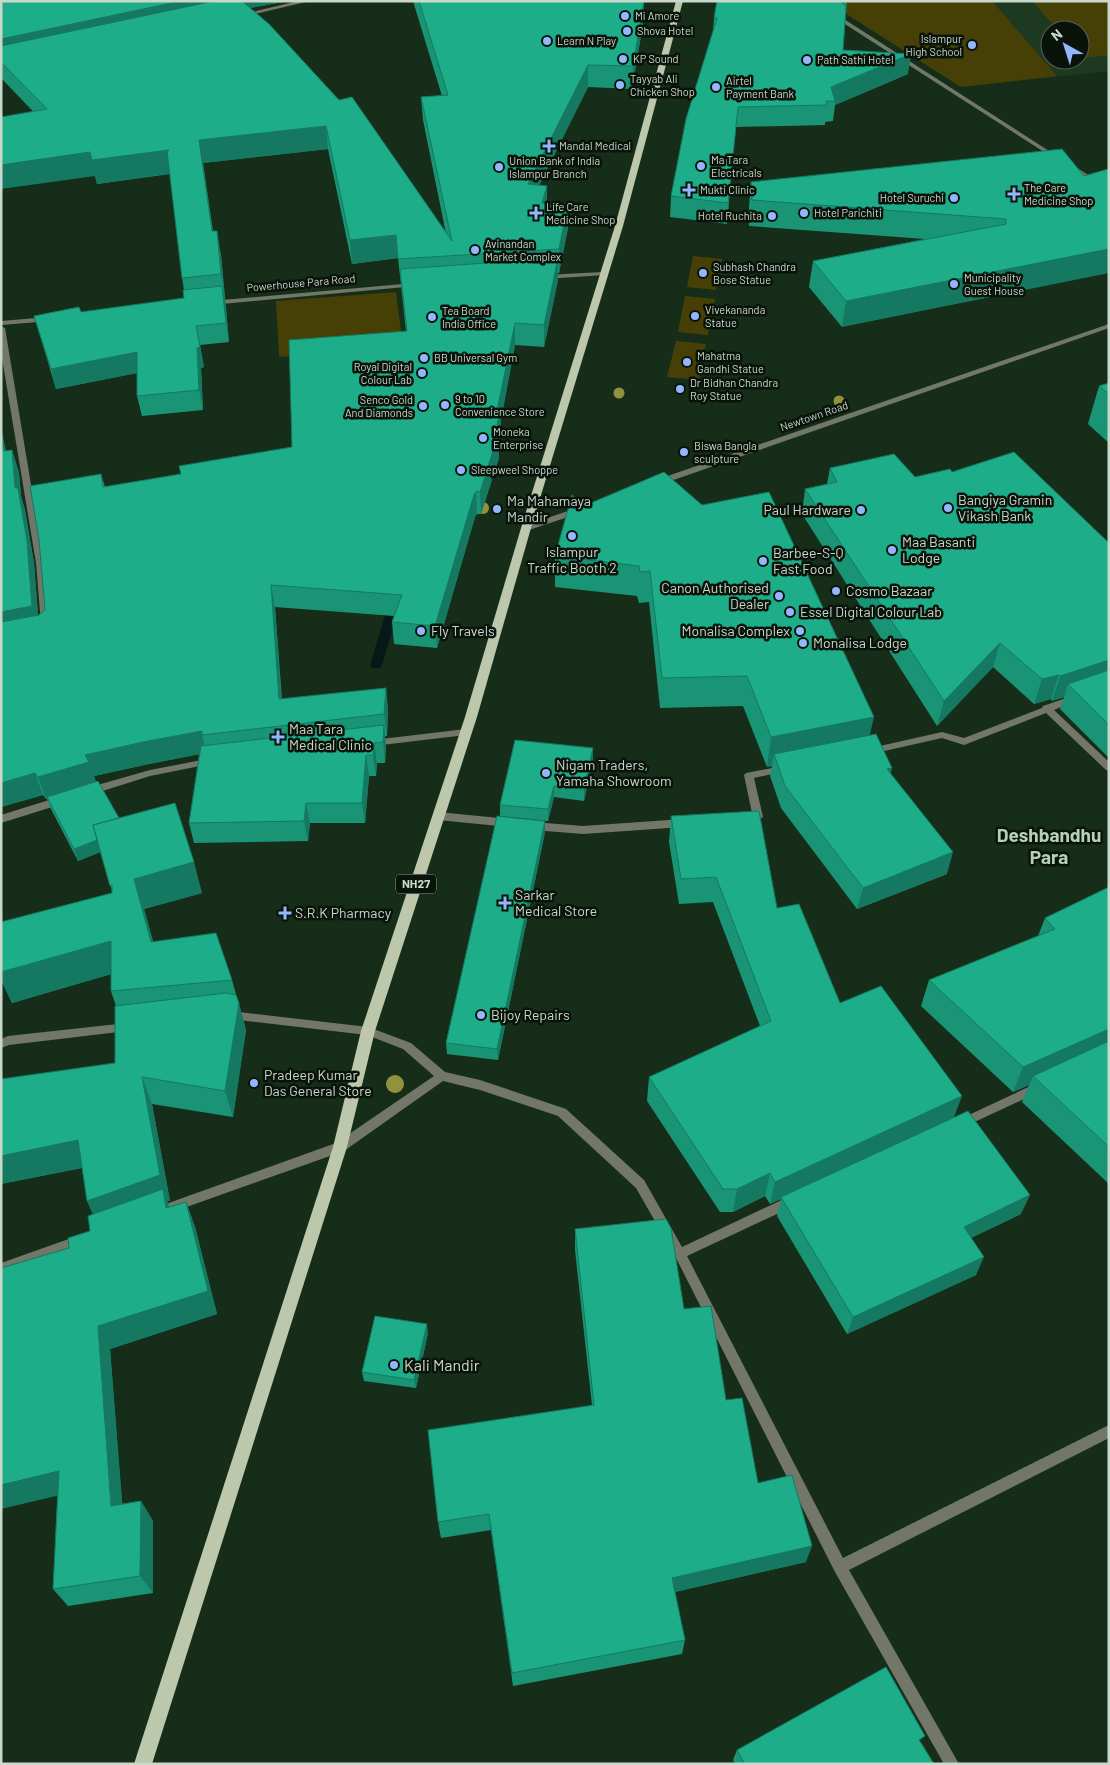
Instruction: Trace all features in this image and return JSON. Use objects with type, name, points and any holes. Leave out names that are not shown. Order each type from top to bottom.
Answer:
[{"type":"main road","name":"NH27","points":[[143,1764],[340,1147],[368,1031],[466,732],[526,528],[619,226],[680,1]]},
{"type":"street","points":[[230,17],[307,1]]},
{"type":"street","points":[[812,1],[1109,191]]},
{"type":"street","points":[[534,278],[603,274]]},
{"type":"street","name":"Powerhouse Para Road","points":[[200,304],[418,285]]},
{"type":"street","points":[[1,323],[61,317]]},
{"type":"street","name":"Newtown Road","points":[[654,484],[1109,326]]},
{"type":"street","points":[[1,328],[40,563],[46,632]]},
{"type":"street","points":[[526,528],[590,506]]},
{"type":"street","points":[[865,752],[942,735],[964,742],[1082,695]]},
{"type":"street","points":[[1046,708],[1109,768]]},
{"type":"street","points":[[364,744],[466,732]]},
{"type":"street","points":[[1,819],[130,778],[185,764],[221,760]]},
{"type":"street","points":[[739,818],[758,817],[749,775],[797,766]]},
{"type":"street","points":[[438,816],[582,830],[690,822]]},
{"type":"street","points":[[214,1017],[234,1015],[368,1031],[407,1046],[442,1076],[480,1085],[562,1112],[640,1184],[680,1254],[840,1567],[952,1764]]},
{"type":"street","points":[[1,1044],[8,1041],[136,1026]]},
{"type":"street","points":[[153,1214],[340,1147],[442,1076]]},
{"type":"street","points":[[949,1129],[1046,1084]]},
{"type":"street","points":[[680,1254],[797,1199]]},
{"type":"street","points":[[1,1268],[88,1237]]},
{"type":"street","points":[[840,1567],[1109,1431]]},
{"type":"shaded area","name":"Islampur High School","points":[[826,1],[1109,1],[1109,71],[961,87]]},
{"type":"shaded area","name":"Islampur High School","points":[[826,1],[992,1],[1040,56],[1040,70],[1052,70],[1057,76],[961,87]]},
{"type":"shaded area","points":[[1032,1],[1109,1],[1109,55],[1090,57],[1090,20],[1049,20]]},
{"type":"shaded area","points":[[693,256],[722,259],[716,290],[687,287]]},
{"type":"shaded area","points":[[396,292],[403,347],[279,357],[276,301]]},
{"type":"shaded area","points":[[685,296],[715,299],[708,335],[678,332]]},
{"type":"shaded area","points":[[676,341],[706,344],[699,380],[667,377]]},
{"type":"building","points":[[1,1],[181,1],[1,39]]},
{"type":"building","points":[[214,1],[242,1],[269,24],[339,100],[352,97],[452,241],[421,97],[448,95],[419,1],[644,1],[633,66],[588,65],[528,184],[547,186],[542,203],[568,204],[559,249],[398,259],[396,235],[350,240],[326,126],[199,140],[212,231],[217,231],[221,274],[182,278],[167,151],[169,150],[92,160],[90,152],[1,165],[1,117],[47,109],[1,62],[1,46]]},
{"type":"building","points":[[717,1],[840,1],[846,6],[843,50],[911,54],[831,87],[835,101],[826,101],[827,105],[738,107],[728,203],[671,196],[686,119],[717,18],[714,18]]},
{"type":"building","points":[[1062,149],[1084,176],[1109,170],[1109,249],[846,301],[813,261],[1006,224],[1006,219],[752,200],[751,182]]},
{"type":"building","points":[[558,258],[544,325],[515,323],[497,411],[500,412],[495,435],[498,435],[480,492],[476,491],[474,495],[435,626],[392,622],[402,595],[271,585],[279,699],[386,688],[384,714],[202,735],[202,731],[85,755],[89,762],[38,777],[35,773],[1,783],[1,622],[39,615],[45,610],[39,540],[30,486],[101,474],[103,487],[181,474],[179,466],[292,447],[289,340],[407,331],[400,269]]},
{"type":"building","points":[[222,286],[226,323],[196,326],[200,347],[197,348],[199,390],[137,396],[137,352],[51,369],[34,316],[79,307],[81,312],[184,298],[183,290]]},
{"type":"building","points":[[1109,383],[1109,394],[1099,386]]},
{"type":"building","points":[[1,438],[4,451],[12,450],[15,488],[18,488],[27,541],[32,606],[1,612]]},
{"type":"building","points":[[1014,452],[1109,543],[1109,660],[1060,676],[1042,679],[1000,643],[944,701],[805,489],[837,482],[830,468],[894,454],[915,477],[950,469],[952,472]]},
{"type":"building","points":[[664,472],[702,505],[769,492],[874,717],[771,737],[747,676],[662,678],[650,571],[640,572],[639,566],[555,556],[572,495],[586,505]]},
{"type":"building","points":[[1109,670],[1109,725],[1068,684]]},
{"type":"building","points":[[384,725],[383,742],[374,743],[373,755],[366,755],[362,803],[306,803],[304,821],[189,823],[201,746]]},
{"type":"building","points":[[876,734],[892,768],[887,769],[953,852],[863,888],[785,786],[774,754]]},
{"type":"building","points":[[515,740],[593,748],[584,789],[554,786],[548,809],[500,805]]},
{"type":"building","points":[[98,781],[119,818],[93,825],[97,840],[74,849],[47,797]]},
{"type":"building","points":[[175,803],[194,862],[134,879],[151,942],[216,933],[232,980],[111,991],[111,941],[1,972],[1,922],[112,893],[112,885],[110,886],[93,825]]},
{"type":"building","points":[[759,811],[777,908],[799,904],[840,1003],[881,986],[962,1096],[775,1182],[770,1173],[737,1189],[723,1189],[649,1077],[771,1021],[716,877],[681,879],[671,816]]},
{"type":"building","points":[[497,816],[545,821],[497,1049],[446,1043]]},
{"type":"building","points":[[1109,887],[1109,1029],[1023,1067],[929,980],[1055,929],[1045,918]]},
{"type":"building","points":[[226,993],[236,995],[239,1003],[225,1091],[142,1077],[160,1175],[87,1201],[78,1140],[1,1156],[1,1079],[115,1063],[115,1006]]},
{"type":"building","points":[[1109,1041],[1109,1147],[1033,1076]]},
{"type":"building","points":[[968,1111],[1030,1195],[964,1227],[984,1257],[853,1317],[781,1197]]},
{"type":"building","points":[[163,1189],[166,1208],[186,1202],[208,1291],[98,1326],[111,1506],[141,1501],[140,1576],[53,1589],[59,1471],[1,1485],[1,1268],[69,1248],[68,1238],[90,1231],[88,1216]]},
{"type":"building","points":[[666,1219],[671,1228],[684,1309],[711,1306],[726,1400],[742,1398],[758,1483],[792,1475],[812,1546],[672,1578],[685,1640],[512,1673],[489,1514],[438,1522],[428,1430],[594,1405],[575,1229]]},
{"type":"building","points":[[375,1316],[427,1324],[414,1380],[362,1372]]},
{"type":"building","points":[[886,1667],[925,1736],[919,1740],[934,1764],[745,1764],[737,1750]]},
{"type":"waterway","points":[[376,665],[396,598]]},
{"type":"place","name":"Mi Amore","points":[[625,16]]},
{"type":"place","name":"Shova Hotel","points":[[627,31]]},
{"type":"place","name":"Learn N Play","points":[[547,41]]},
{"type":"place","name":"Islampur High School","points":[[972,45]]},
{"type":"place","name":"KP Sound","points":[[623,59]]},
{"type":"place","name":"Path Sathi Hotel","points":[[807,60]]},
{"type":"place","name":"Tayyab Ali Chicken Shop","points":[[620,85]]},
{"type":"place","name":"Airtel Payment Bank","points":[[716,87]]},
{"type":"place","name":"Mandal Medical","points":[[549,146]]},
{"type":"place","name":"Ma Tara Electricals","points":[[701,166]]},
{"type":"place","name":"Union Bank of India Islampur Branch","points":[[499,167]]},
{"type":"place","name":"Mukti Clinic","points":[[689,190]]},
{"type":"place","name":"The Care Medicine Shop","points":[[1014,194]]},
{"type":"place","name":"Hotel Suruchi","points":[[954,198]]},
{"type":"place","name":"Life Care Medicine Shop","points":[[536,213]]},
{"type":"place","name":"Hotel Parichiti","points":[[804,213]]},
{"type":"place","name":"Hotel Ruchita","points":[[772,216]]},
{"type":"place","name":"Avinandan Market Complex","points":[[475,250]]},
{"type":"place","name":"Subhash Chandra Bose Statue","points":[[703,273]]},
{"type":"place","name":"Municipality Guest House","points":[[954,284]]},
{"type":"place","name":"Vivekananda Statue","points":[[695,316]]},
{"type":"place","name":"Tea Board India Office","points":[[432,317]]},
{"type":"place","name":"BB Universal Gym","points":[[424,358]]},
{"type":"place","name":"Mahatma Gandhi Statue","points":[[687,362]]},
{"type":"place","name":"Royal Digital Colour Lab","points":[[422,373]]},
{"type":"place","name":"Dr Bidhan Chandra Roy Statue","points":[[680,389]]},
{"type":"place","name":"9 to 10 Convenience Store","points":[[445,405]]},
{"type":"place","name":"Senco Gold And Diamonds","points":[[423,406]]},
{"type":"place","name":"Moneka Enterprise","points":[[483,438]]},
{"type":"place","name":"Biswa Bangla sculpture","points":[[684,452]]},
{"type":"place","name":"Sleepweel Shoppe","points":[[461,470]]},
{"type":"place","name":"Bangiya Gramin Vikash Bank","points":[[948,508]]},
{"type":"place","name":"Ma Mahamaya Mandir","points":[[497,509]]},
{"type":"place","name":"Paul Hardware","points":[[861,510]]},
{"type":"place","name":"Islampur Traffic Booth 2","points":[[572,536]]},
{"type":"place","name":"Maa Basanti Lodge","points":[[892,550]]},
{"type":"place","name":"Barbee-S-Q Fast Food","points":[[763,561]]},
{"type":"place","name":"Cosmo Bazaar","points":[[836,591]]},
{"type":"place","name":"Canon Authorised Dealer","points":[[779,596]]},
{"type":"place","name":"Essel Digital Colour Lab","points":[[790,612]]},
{"type":"place","name":"Fly Travels","points":[[421,631]]},
{"type":"place","name":"Monalisa Complex","points":[[800,631]]},
{"type":"place","name":"Monalisa Lodge","points":[[803,643]]},
{"type":"place","name":"Maa Tara Medical Clinic","points":[[278,737]]},
{"type":"place","name":"Nigam Traders, Yamaha Showroom","points":[[546,773]]},
{"type":"place","name":"Sarkar Medical Store","points":[[505,903]]},
{"type":"place","name":"S.R.K Pharmacy","points":[[285,913]]},
{"type":"place","name":"Bijoy Repairs","points":[[481,1015]]},
{"type":"place","name":"Pradeep Kumar Das General Store","points":[[254,1083]]},
{"type":"place","name":"Kali Mandir","points":[[394,1365]]},
{"type":"district","name":"Deshbandhu Para","points":[[1049,846]]}]
